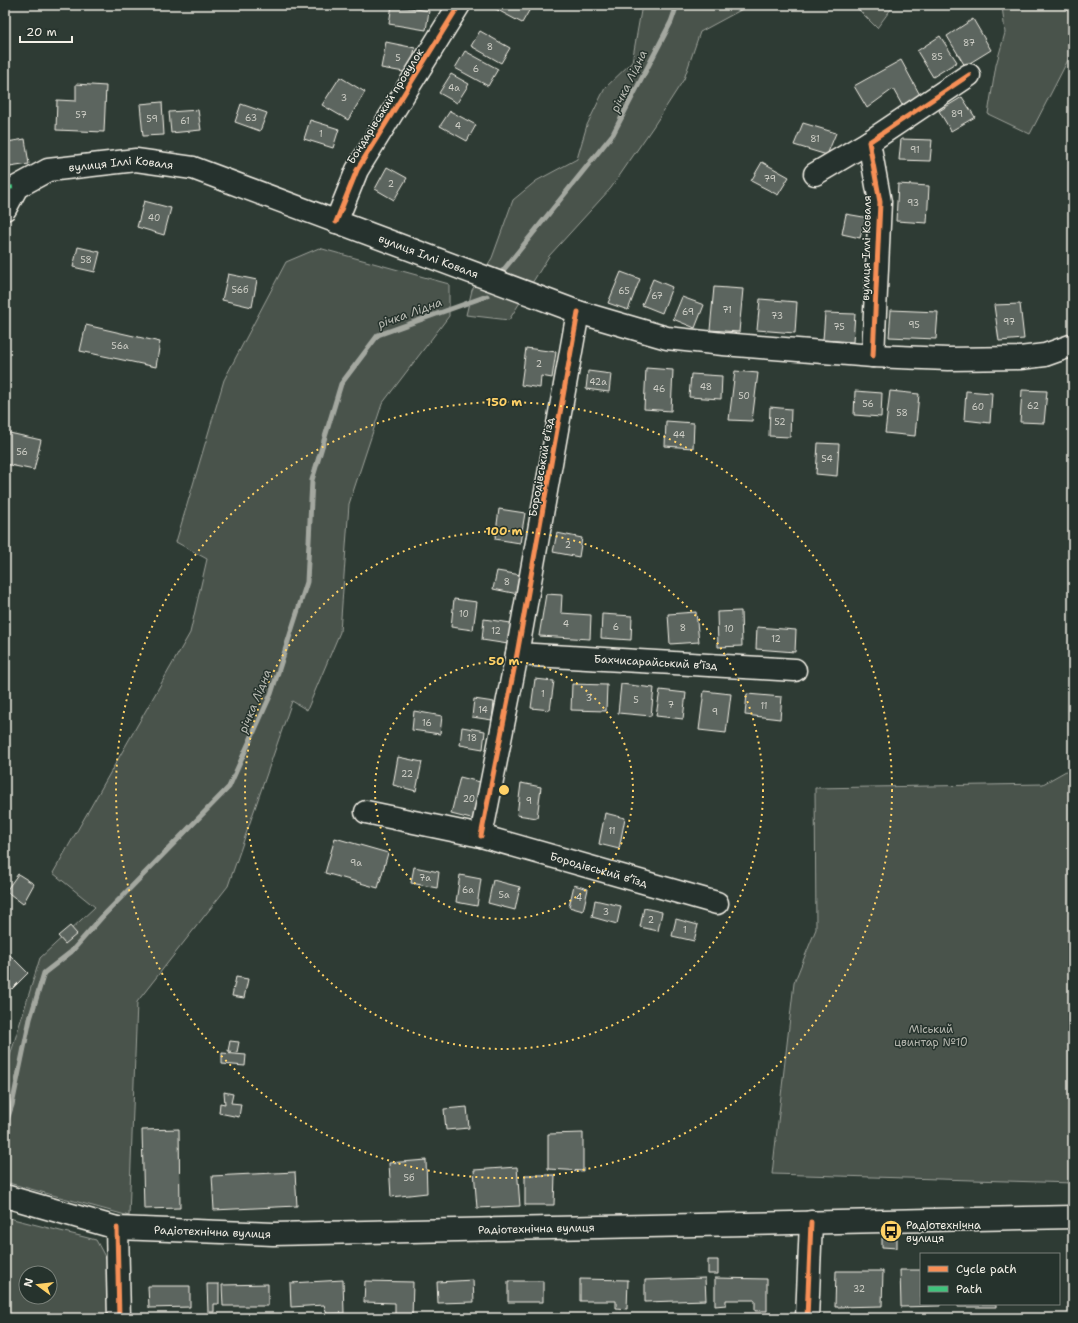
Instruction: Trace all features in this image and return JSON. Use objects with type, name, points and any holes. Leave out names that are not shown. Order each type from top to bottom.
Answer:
[{"type":"main road","name":"Бондарівський провулок","points":[[336,222],[357,170],[459,5]]},
{"type":"main road","points":[[815,174],[869,142],[969,75]]},
{"type":"main road","name":"вулиця Іллі Коваля","points":[[869,142],[880,202],[872,356]]},
{"type":"main road","name":"вулиця Іллі Коваля","points":[[5,209],[17,187],[48,170],[136,160],[193,168],[578,312],[667,338],[872,356],[948,359],[1020,358],[1045,355],[1073,345]]},
{"type":"main road","name":"Бородівський в’їзд","points":[[481,836],[517,654],[578,312]]},
{"type":"main road","name":"Бахчисарайський в’їзд","points":[[517,654],[795,670]]},
{"type":"main road","name":"Бородівський в’їзд","points":[[366,812],[481,836],[717,903]]},
{"type":"main road","name":"Радіотехнічна вулиця","points":[[5,1196],[117,1228],[273,1234],[1073,1217]]},
{"type":"main road","points":[[807,1318],[811,1222]]},
{"type":"main road","points":[[117,1228],[119,1318]]},
{"type":"green space","points":[[642,5],[750,5],[700,32],[684,79],[655,124],[611,188],[549,256],[509,320],[466,315],[472,290],[492,258],[513,200],[536,181],[577,159],[587,125],[605,88],[632,62]]},
{"type":"green space","points":[[854,5],[894,5],[877,28]]},
{"type":"green space","points":[[1002,5],[1073,5],[1073,56],[1068,60],[1030,134],[988,114],[996,65],[1005,33]]},
{"type":"green space","points":[[319,248],[449,284],[449,316],[382,404],[349,504],[340,632],[307,710],[292,701],[228,886],[137,1002],[129,1216],[5,1182],[5,1072],[40,958],[95,907],[53,873],[190,633],[207,559],[176,542],[224,380],[286,262]]},
{"type":"green space","name":"Міський цвинтар №10","points":[[1073,767],[1073,1183],[772,1174],[794,983],[816,929],[815,788],[1043,784]]},
{"type":"green space","points":[[5,1217],[96,1240],[110,1266],[110,1318],[5,1318]]},
{"type":"building","points":[[392,5],[429,11],[426,30],[389,24]]},
{"type":"building","points":[[493,5],[523,5],[530,9],[522,23],[492,7]]},
{"type":"building","points":[[973,19],[991,50],[965,66],[947,36]]},
{"type":"building","points":[[480,31],[510,48],[501,63],[471,46]]},
{"type":"building","points":[[940,36],[957,62],[933,77],[917,51]]},
{"type":"building","points":[[386,42],[415,48],[410,73],[381,68]]},
{"type":"building","points":[[465,51],[498,69],[488,86],[455,68]]},
{"type":"building","points":[[901,60],[920,95],[902,105],[893,89],[867,108],[854,86]]},
{"type":"building","points":[[451,74],[469,84],[457,103],[439,93]]},
{"type":"building","points":[[340,77],[365,92],[348,120],[322,105]]},
{"type":"building","points":[[76,84],[106,86],[104,132],[56,130],[57,100],[76,101]]},
{"type":"building","points":[[962,97],[975,117],[951,131],[939,111]]},
{"type":"building","points":[[162,102],[164,135],[143,136],[140,104]]},
{"type":"building","points":[[241,104],[267,113],[260,131],[235,122]]},
{"type":"building","points":[[198,110],[201,130],[171,133],[169,112]]},
{"type":"building","points":[[450,111],[476,125],[467,141],[440,126]]},
{"type":"building","points":[[310,120],[339,129],[333,148],[304,139]]},
{"type":"building","points":[[803,123],[836,133],[827,155],[794,145]]},
{"type":"building","points":[[25,139],[29,164],[10,167],[7,142]]},
{"type":"building","points":[[901,139],[932,140],[930,161],[899,160]]},
{"type":"building","points":[[762,162],[789,177],[778,195],[751,181]]},
{"type":"building","points":[[387,167],[407,178],[394,200],[375,189]]},
{"type":"building","points":[[898,184],[929,186],[927,223],[896,221]]},
{"type":"building","points":[[144,201],[171,208],[164,235],[137,227]]},
{"type":"building","points":[[846,214],[875,219],[873,233],[862,230],[860,238],[842,234]]},
{"type":"building","points":[[78,247],[100,252],[95,272],[73,267]]},
{"type":"building","points":[[621,272],[640,279],[628,310],[608,303]]},
{"type":"building","points":[[228,274],[257,280],[252,307],[222,300]]},
{"type":"building","points":[[653,279],[672,287],[662,313],[642,305]]},
{"type":"building","points":[[714,287],[743,289],[739,332],[710,330]]},
{"type":"building","points":[[682,297],[704,305],[695,328],[673,319]]},
{"type":"building","points":[[760,299],[797,302],[795,333],[757,330]]},
{"type":"building","points":[[1020,304],[1024,339],[999,341],[994,305]]},
{"type":"building","points":[[891,310],[938,312],[936,339],[889,337]]},
{"type":"building","points":[[825,313],[855,314],[853,342],[823,340]]},
{"type":"building","points":[[86,325],[160,342],[156,367],[80,351]]},
{"type":"building","points":[[526,348],[556,352],[552,378],[541,376],[540,388],[521,385]]},
{"type":"building","points":[[646,368],[673,370],[671,411],[644,409]]},
{"type":"building","points":[[588,371],[611,374],[609,392],[586,389]]},
{"type":"building","points":[[735,371],[758,373],[752,421],[729,420]]},
{"type":"building","points":[[691,374],[722,376],[721,399],[689,397]]},
{"type":"building","points":[[1022,390],[1047,391],[1044,423],[1020,422]]},
{"type":"building","points":[[855,391],[882,393],[881,417],[854,415]]},
{"type":"building","points":[[890,391],[919,394],[915,436],[885,433]]},
{"type":"building","points":[[966,391],[992,393],[990,423],[964,420]]},
{"type":"building","points":[[770,407],[791,409],[790,437],[769,436]]},
{"type":"building","points":[[666,421],[694,423],[693,448],[665,446]]},
{"type":"building","points":[[5,432],[41,440],[34,470],[5,464]]},
{"type":"building","points":[[818,443],[839,444],[837,476],[816,474]]},
{"type":"building","points":[[5,507],[9,508],[6,523],[5,523]]},
{"type":"building","points":[[499,509],[525,513],[520,543],[495,539]]},
{"type":"building","points":[[557,533],[582,538],[579,557],[553,552]]},
{"type":"building","points":[[497,571],[521,575],[518,594],[493,589]]},
{"type":"building","points":[[546,594],[562,595],[561,613],[591,615],[590,639],[539,636]]},
{"type":"building","points":[[454,599],[477,602],[473,630],[451,627]]},
{"type":"building","points":[[741,611],[742,646],[718,647],[717,612]]},
{"type":"building","points":[[696,612],[699,642],[670,644],[668,614]]},
{"type":"building","points":[[602,614],[632,616],[631,640],[601,638]]},
{"type":"building","points":[[484,619],[511,623],[508,644],[482,640]]},
{"type":"building","points":[[757,627],[796,630],[795,652],[756,649]]},
{"type":"building","points":[[535,679],[554,681],[550,710],[531,708]]},
{"type":"building","points":[[572,684],[607,685],[606,711],[571,710]]},
{"type":"building","points":[[621,684],[654,688],[651,716],[618,713]]},
{"type":"building","points":[[660,690],[686,693],[683,719],[656,716]]},
{"type":"building","points":[[704,691],[731,694],[726,733],[699,730]]},
{"type":"building","points":[[747,694],[782,697],[780,719],[745,715]]},
{"type":"building","points":[[474,699],[494,702],[492,720],[472,717]]},
{"type":"building","points":[[414,711],[442,716],[440,734],[412,730]]},
{"type":"building","points":[[462,727],[485,731],[483,749],[460,745]]},
{"type":"building","points":[[398,757],[422,762],[416,791],[393,785]]},
{"type":"building","points":[[460,777],[488,784],[479,821],[451,814]]},
{"type":"building","points":[[521,783],[541,787],[537,818],[517,815]]},
{"type":"building","points":[[605,813],[625,818],[619,849],[599,844]]},
{"type":"building","points":[[335,838],[388,853],[378,888],[325,873]]},
{"type":"building","points":[[414,867],[439,872],[437,888],[411,883]]},
{"type":"building","points":[[18,874],[34,884],[23,904],[6,891]]},
{"type":"building","points":[[460,875],[481,879],[477,906],[456,902]]},
{"type":"building","points":[[493,880],[520,887],[515,910],[488,903]]},
{"type":"building","points":[[574,885],[588,889],[583,911],[569,907]]},
{"type":"building","points":[[595,900],[621,906],[617,924],[592,917]]},
{"type":"building","points":[[644,908],[662,912],[658,931],[640,927]]},
{"type":"building","points":[[676,919],[698,925],[694,941],[672,936]]},
{"type":"building","points":[[70,926],[77,934],[65,944],[58,936]]},
{"type":"building","points":[[10,955],[28,973],[12,989],[5,982],[5,959]]},
{"type":"building","points":[[236,977],[248,979],[244,998],[232,996]]},
{"type":"building","points":[[230,1041],[239,1042],[237,1052],[228,1051]]},
{"type":"building","points":[[222,1053],[246,1055],[245,1066],[222,1064]]},
{"type":"building","points":[[224,1092],[233,1094],[231,1103],[241,1104],[239,1117],[219,1113],[220,1103],[225,1104]]},
{"type":"building","points":[[467,1107],[469,1128],[446,1130],[444,1109]]},
{"type":"building","points":[[179,1129],[180,1208],[144,1209],[142,1130]]},
{"type":"building","points":[[583,1133],[583,1171],[548,1169],[548,1134]]},
{"type":"building","points":[[426,1160],[427,1193],[391,1197],[389,1163]]},
{"type":"building","points":[[517,1167],[520,1206],[477,1208],[474,1170]]},
{"type":"building","points":[[295,1172],[297,1206],[214,1210],[212,1176]]},
{"type":"building","points":[[525,1175],[555,1175],[554,1205],[525,1205]]},
{"type":"building","points":[[882,1238],[897,1238],[897,1248],[882,1247]]},
{"type":"building","points":[[708,1260],[718,1260],[718,1274],[708,1274]]},
{"type":"building","points":[[900,1270],[920,1270],[920,1305],[940,1306],[901,1307]]},
{"type":"building","points":[[836,1271],[883,1271],[882,1306],[835,1307]]},
{"type":"building","points":[[705,1278],[706,1300],[645,1302],[645,1280]]},
{"type":"building","points":[[715,1278],[767,1279],[767,1311],[755,1311],[755,1300],[726,1300],[726,1305],[715,1306]]},
{"type":"building","points":[[580,1279],[628,1280],[627,1309],[616,1308],[616,1301],[580,1301]]},
{"type":"building","points":[[343,1280],[344,1313],[327,1314],[324,1305],[291,1307],[290,1283]]},
{"type":"building","points":[[473,1280],[474,1302],[438,1303],[437,1282]]},
{"type":"building","points":[[365,1281],[413,1282],[412,1318],[395,1318],[395,1303],[364,1302]]},
{"type":"building","points":[[508,1281],[543,1281],[543,1302],[508,1302]]},
{"type":"building","points":[[207,1284],[219,1284],[219,1304],[214,1304],[214,1312],[208,1312]]},
{"type":"building","points":[[268,1284],[268,1306],[223,1306],[222,1285]]},
{"type":"building","points":[[148,1286],[190,1286],[190,1307],[149,1308]]},
{"type":"building","points":[[958,1305],[996,1305],[996,1307],[958,1307]]},
{"type":"building","points":[[694,1316],[721,1316],[721,1318],[694,1318]]},
{"type":"waterway","name":"річка Лідна","points":[[501,273],[613,134],[671,22],[677,5]]},
{"type":"waterway","name":"річка Лідна","points":[[5,1126],[12,1105],[30,1019],[44,973],[71,952],[102,917],[229,787],[271,694],[307,582],[312,480],[341,384],[378,335],[487,296]]},
{"type":"marked path","points":[[5,188],[17,187]]},
{"type":"cycle path","points":[[336,222],[357,170],[459,5]]},
{"type":"cycle path","points":[[873,356],[880,202],[869,142],[969,75]]},
{"type":"cycle path","points":[[481,836],[517,654],[578,312]]},
{"type":"cycle path","points":[[807,1318],[811,1222]]},
{"type":"cycle path","points":[[117,1228],[119,1318]]},
{"type":"place","name":"Радіотехнічна вулиця","points":[[891,1231]]}]
